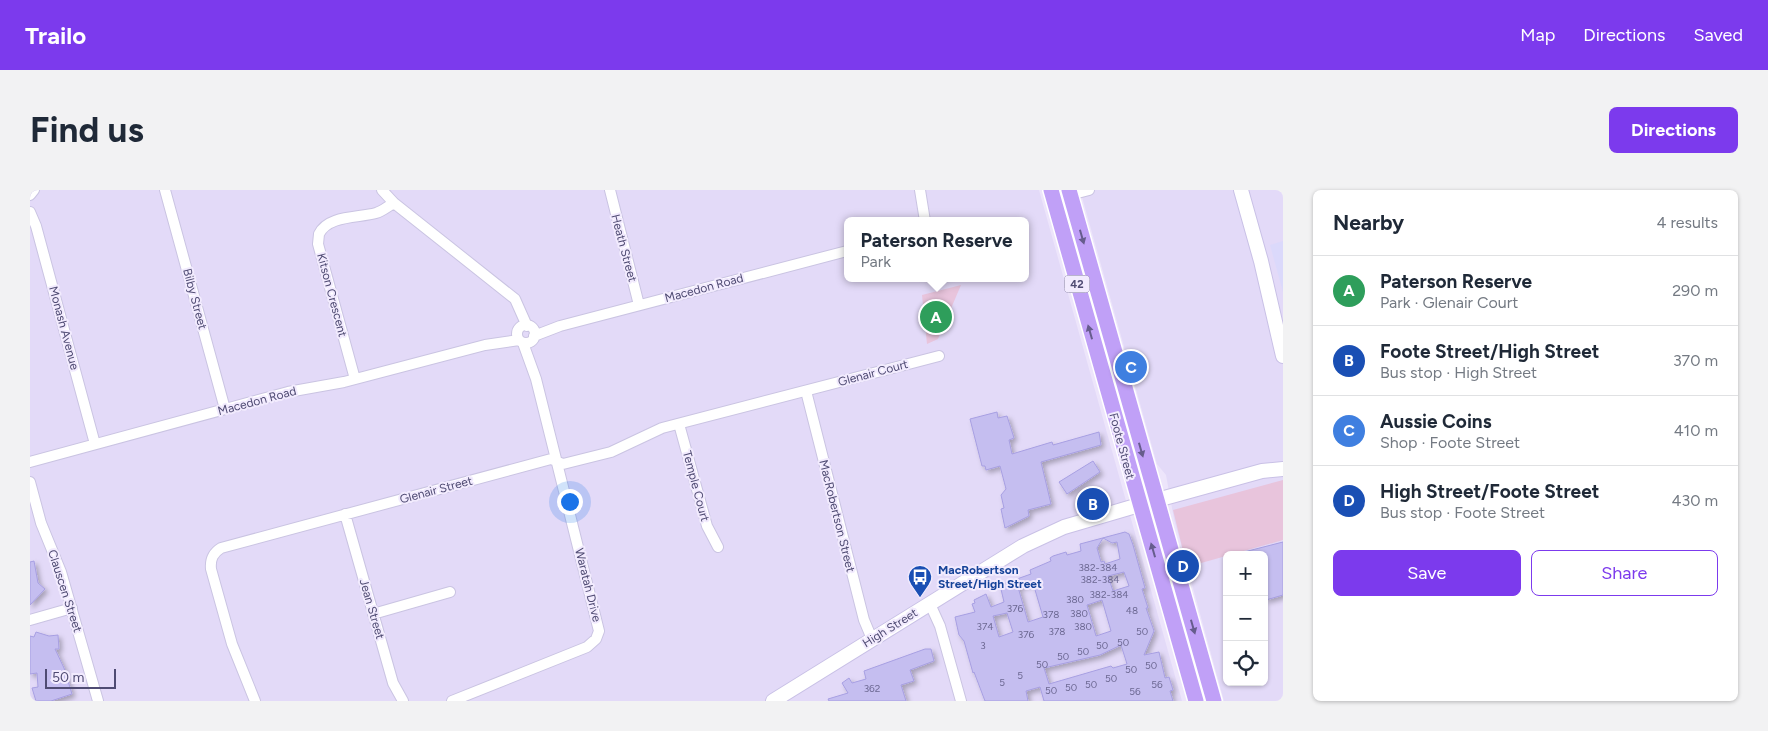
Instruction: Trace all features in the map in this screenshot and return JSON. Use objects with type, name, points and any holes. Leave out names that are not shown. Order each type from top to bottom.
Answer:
[{"type":"main road","name":"Foote Street","points":[[1050,190],[1196,701]]},
{"type":"main road","points":[[1241,190],[1261,261],[1283,356]]},
{"type":"main road","name":"Foote Street","points":[[1070,193],[1214,701]]},
{"type":"main road","points":[[1261,261],[1283,321]]},
{"type":"main road","name":"High Street","points":[[773,701],[1023,546],[1044,535],[1086,520],[1262,471],[1283,462]]},
{"type":"main road","name":"High Street","points":[[1262,471],[1283,469]]},
{"type":"street","points":[[30,195],[34,190]]},
{"type":"street","name":"Bilby Street","points":[[165,190],[225,409]]},
{"type":"street","name":"Heath Street","points":[[610,190],[639,305]]},
{"type":"street","points":[[920,190],[924,217]]},
{"type":"street","points":[[1070,193],[1089,190]]},
{"type":"street","name":"Kitson Crescent","points":[[355,379],[318,239],[320,230],[328,224],[366,214],[387,197]]},
{"type":"street","name":"Waratah Drive","points":[[387,197],[519,304],[599,628],[596,639],[587,647],[452,701]]},
{"type":"street","name":"Monash Avenue","points":[[30,212],[36,226],[95,444]]},
{"type":"street","name":"Macedon Road","points":[[30,462],[295,390],[355,379],[844,252]]},
{"type":"street","name":"Glenair Court","points":[[806,391],[939,356]]},
{"type":"street","name":"Glenair Street","points":[[255,701],[232,644],[211,569],[214,554],[221,548],[551,459],[563,464],[611,452],[656,430],[806,391]]},
{"type":"street","name":"MacRobertson Street","points":[[806,391],[864,620],[872,639]]},
{"type":"street","name":"Temple Court","points":[[680,424],[706,526],[718,547]]},
{"type":"street","name":"Clauscen Street","points":[[30,482],[42,523],[61,572],[98,701]]},
{"type":"street","name":"Jean Street","points":[[345,514],[393,684],[403,701]]},
{"type":"street","points":[[373,614],[450,592]]},
{"type":"street","points":[[930,604],[940,626],[961,701]]},
{"type":"street","points":[[30,620],[72,608]]},
{"type":"shaded area","points":[[30,190],[1039,190],[1182,701],[30,701]]},
{"type":"shaded area","points":[[1080,190],[1283,190],[1283,701],[1224,701],[1174,519],[1166,475],[1157,464]]},
{"type":"shaded area","points":[[1283,241],[1283,292],[1270,245]]},
{"type":"shaded area","points":[[961,285],[938,339],[927,344],[922,295]]},
{"type":"shaded area","points":[[1283,480],[1283,540],[1244,551],[1223,551],[1223,557],[1187,567],[1173,510]]},
{"type":"building","points":[[997,412],[998,418],[1007,416],[1014,438],[1009,440],[1012,454],[1052,442],[1053,445],[1099,432],[1101,445],[1041,462],[1051,504],[1028,510],[1029,516],[1005,528],[1001,509],[1004,508],[1001,495],[1006,489],[1000,466],[986,470],[985,466],[982,466],[970,419]]},
{"type":"building","points":[[1093,461],[1100,472],[1067,494],[1059,482]]},
{"type":"building","points":[[1125,532],[1129,534],[1145,588],[1142,589],[1154,631],[1144,655],[1159,652],[1165,678],[1169,677],[1173,690],[1170,691],[1173,701],[1044,701],[1040,687],[1026,691],[1028,701],[985,701],[973,673],[964,641],[959,635],[955,617],[975,612],[972,604],[975,603],[974,600],[986,594],[991,607],[1004,602],[1000,585],[1031,574],[1030,570],[1051,561],[1050,558],[1053,556],[1066,552],[1067,555],[1081,551],[1080,544]],"holes":[[[1103,538],[1112,543],[1117,542],[1120,559],[1105,564],[1104,561],[1101,562],[1097,548]],[[1124,572],[1129,586],[1113,591],[1108,576]],[[1033,583],[1043,617],[1028,622],[1018,587]],[[1102,600],[1111,631],[1096,636],[1087,605]],[[1007,613],[1013,632],[999,637],[993,616]],[[1121,645],[1127,664],[1113,668],[1111,666],[1049,684],[1044,668],[1100,655]]]},
{"type":"building","points":[[1283,542],[1283,595],[1268,599],[1268,551],[1248,551]]},
{"type":"building","points":[[34,561],[38,583],[45,589],[30,605],[30,562]]},
{"type":"building","points":[[36,632],[49,636],[58,635],[59,649],[55,649],[64,668],[72,694],[51,701],[36,701],[32,688],[38,687],[37,673],[30,674],[30,636],[34,637]]},
{"type":"building","points":[[925,649],[931,649],[934,661],[910,670],[914,681],[901,685],[906,701],[829,701],[828,699],[848,693],[842,683],[849,678],[852,683],[866,679],[864,671]]},
{"type":"place","name":"Paterson Reserve","points":[[936,317]]},
{"type":"place","name":"Aussie Coins","points":[[1131,367]]},
{"type":"place","name":"Foote Street/High Street","points":[[1093,504]]},
{"type":"place","name":"High Street/Foote Street","points":[[1183,566]]},
{"type":"place","name":"MacRobertson Street/High Street","points":[[920,598]]}]
